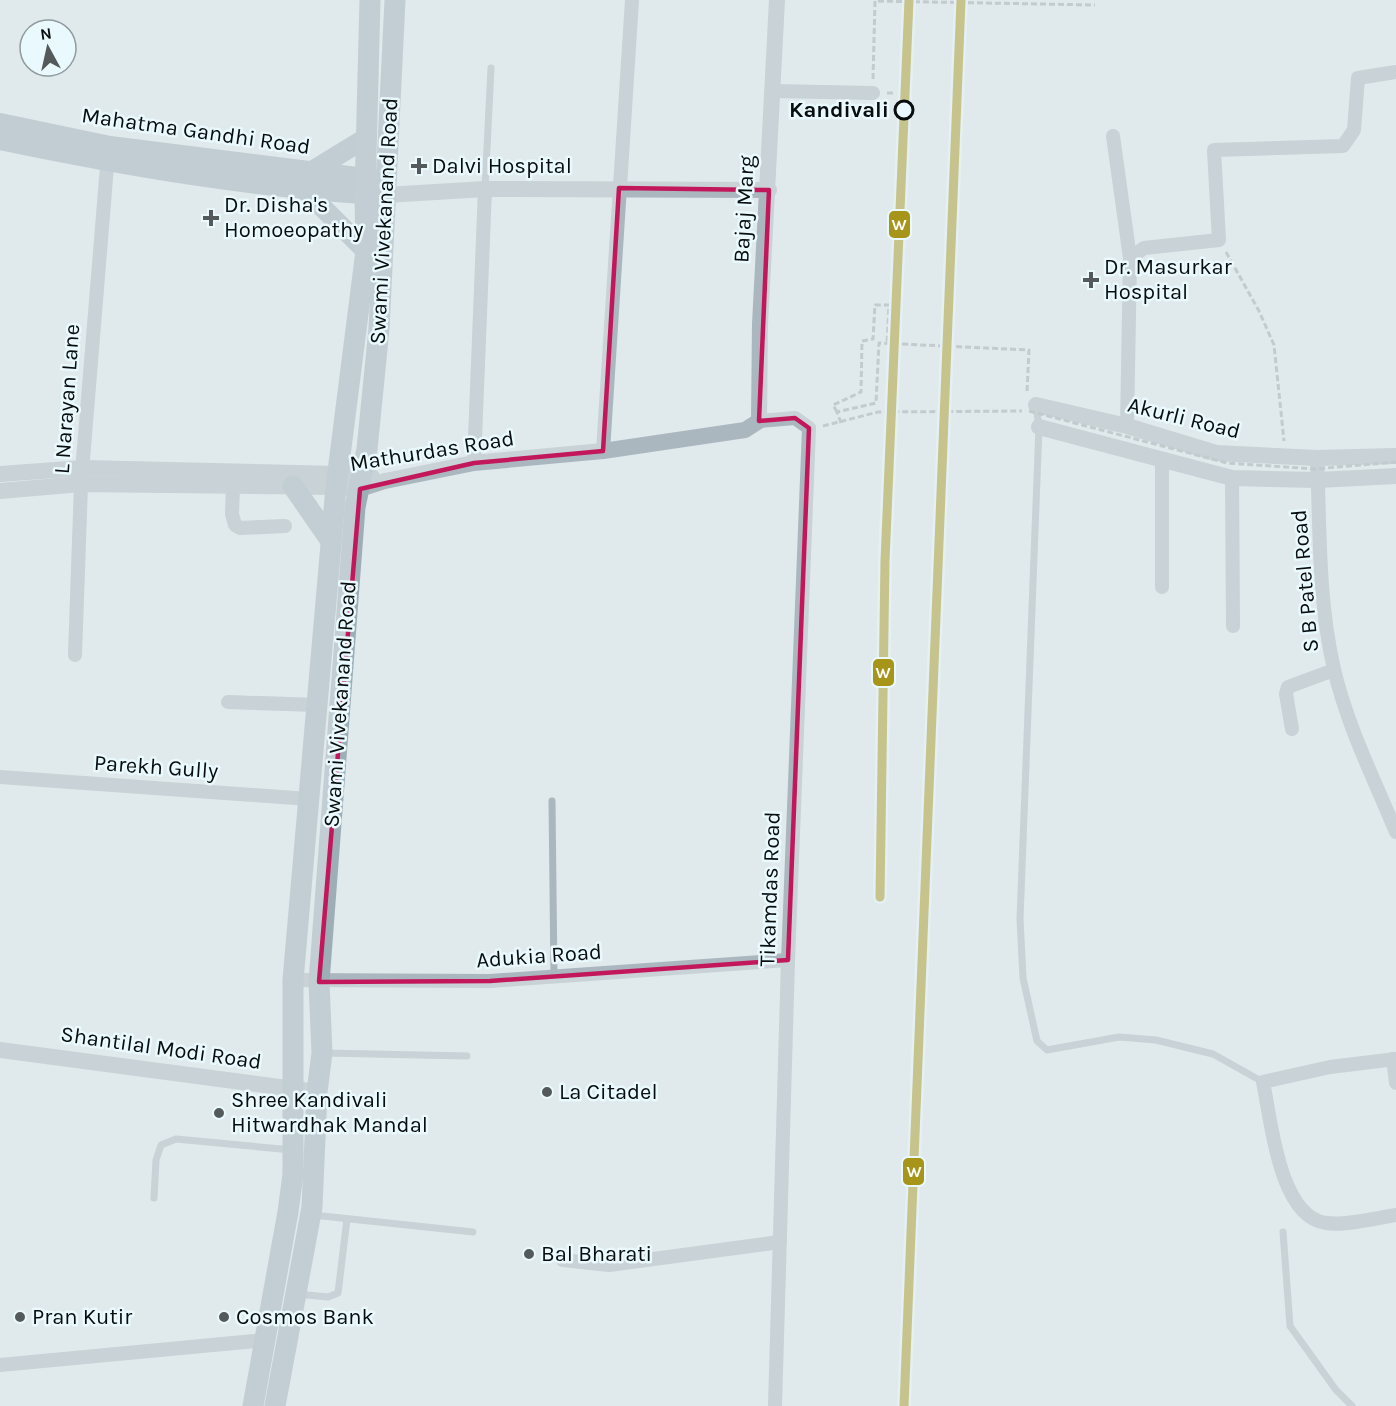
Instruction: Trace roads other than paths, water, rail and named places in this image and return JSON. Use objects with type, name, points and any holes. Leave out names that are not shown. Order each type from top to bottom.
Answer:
[{"type":"main road","name":"Swami Vivekanand Road","points":[[275,1406],[310,1215],[315,1165],[316,1092],[322,1053],[319,982],[356,507],[367,449],[379,329],[376,187],[366,138],[370,0]]},
{"type":"main road","name":"Swami Vivekanand Road","points":[[253,1406],[288,1212],[294,1150],[293,980],[331,541],[366,251],[376,187],[394,0]]},
{"type":"main road","name":"Mahatma Gandhi Road","points":[[0,123],[108,154],[305,190],[376,187]]},
{"type":"main road","points":[[312,171],[366,138]]},
{"type":"main road","name":"Mahatma Gandhi Road","points":[[0,140],[108,154],[312,171],[376,187]]},
{"type":"main road","points":[[305,190],[366,251]]},
{"type":"main road","points":[[293,486],[320,521],[331,541]]},
{"type":"street","points":[[603,451],[632,0]]},
{"type":"street","name":"Bajaj Marg","points":[[759,420],[760,324],[769,190],[777,0]]},
{"type":"street","points":[[1130,258],[1144,248],[1220,240],[1214,150],[1343,146],[1354,130],[1358,78],[1396,72]]},
{"type":"street","points":[[773,92],[873,93]]},
{"type":"street","points":[[1113,136],[1130,258],[1127,426]]},
{"type":"street","name":"L Narayan Lane","points":[[75,655],[82,476],[108,154]]},
{"type":"street","points":[[376,187],[769,190]]},
{"type":"street","points":[[474,463],[485,189]]},
{"type":"street","name":"Akurli Road","points":[[1030,405],[1127,426],[1216,453],[1317,458],[1396,456]]},
{"type":"street","name":"Tikamdas Road","points":[[759,420],[795,418],[809,428],[788,960],[775,1406]]},
{"type":"street","name":"Mathurdas Road","points":[[0,490],[82,476],[233,486],[293,486],[337,481],[385,482],[474,463],[603,451],[745,430],[759,420]]},
{"type":"street","name":"Akurli Road","points":[[1040,426],[1232,478],[1318,480],[1396,476]]},
{"type":"street","name":"S B Patel Road","points":[[1317,458],[1326,625],[1334,670],[1348,715],[1396,832]]},
{"type":"street","points":[[1162,460],[1162,587]]},
{"type":"street","points":[[0,474],[337,481]]},
{"type":"street","points":[[1232,478],[1233,626]]},
{"type":"street","points":[[233,486],[232,514],[235,525],[240,528],[285,526]]},
{"type":"street","points":[[1292,729],[1286,694],[1288,687],[1334,670]]},
{"type":"street","points":[[228,702],[317,705]]},
{"type":"street","name":"Parekh Gully","points":[[0,777],[309,799]]},
{"type":"street","name":"Adukia Road","points":[[293,980],[319,982],[490,981],[788,960]]},
{"type":"street","name":"Shantilal Modi Road","points":[[0,1050],[316,1092]]},
{"type":"street","points":[[1396,1083],[1395,1059],[1330,1066],[1263,1082],[1282,1172],[1293,1198],[1306,1216],[1327,1223],[1396,1215]]},
{"type":"street","points":[[563,1260],[609,1265],[780,1242]]},
{"type":"street","points":[[0,1365],[264,1340]]},
{"type":"lane","points":[[485,189],[492,68]]},
{"type":"lane","points":[[1030,405],[1040,426],[1020,919],[1023,978],[1037,1041],[1047,1050],[1119,1037],[1156,1040],[1213,1054],[1263,1082]]},
{"type":"lane","points":[[552,801],[554,977]]},
{"type":"lane","points":[[322,1053],[467,1056]]},
{"type":"lane","points":[[154,1198],[156,1160],[161,1145],[176,1139],[294,1150]]},
{"type":"lane","points":[[310,1215],[473,1232]]},
{"type":"lane","points":[[296,1294],[328,1297],[338,1293],[347,1219]]},
{"type":"lane","points":[[1283,1232],[1290,1326],[1336,1390],[1352,1406]]},
{"type":"place","name":"Kandivali","points":[[904,110]]},
{"type":"place","name":"Dalvi Hospital","points":[[419,166]]},
{"type":"place","name":"Dr. Disha's Homoeopathy","points":[[211,218]]},
{"type":"place","name":"Dr. Masurkar Hospital","points":[[1091,280]]},
{"type":"place","name":"La Citadel","points":[[547,1092]]},
{"type":"place","name":"Shree Kandivali Hitwardhak Mandal","points":[[219,1113]]},
{"type":"place","name":"Bal Bharati","points":[[529,1254]]},
{"type":"place","name":"Pran Kutir","points":[[20,1317]]},
{"type":"place","name":"Cosmos Bank","points":[[224,1317]]}]
